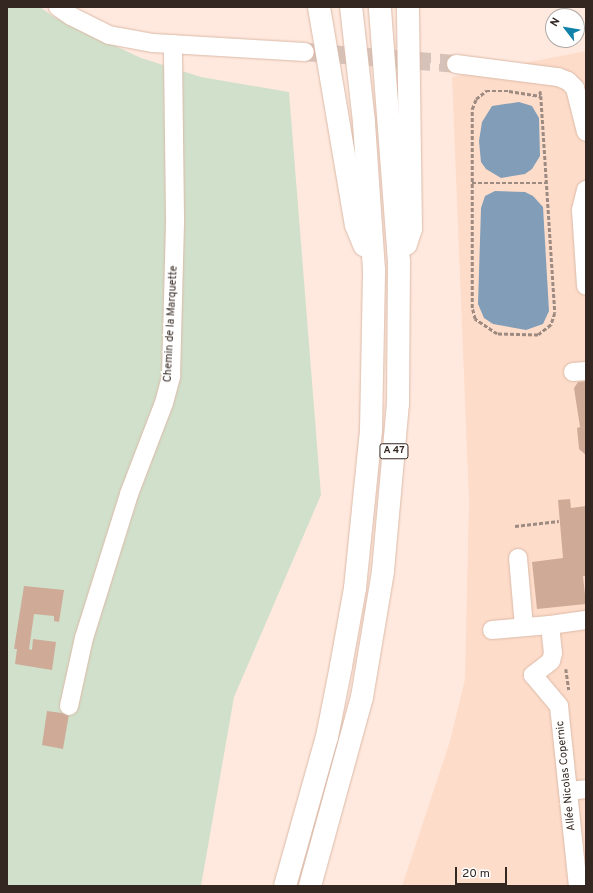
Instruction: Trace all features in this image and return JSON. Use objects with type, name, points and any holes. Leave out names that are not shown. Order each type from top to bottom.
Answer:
[{"type":"highway","points":[[319,7],[356,226],[374,270]]},
{"type":"highway","name":"A 47","points":[[285,886],[327,737],[355,588],[370,430],[374,270],[364,122],[351,7]]},
{"type":"highway","name":"A 47","points":[[310,886],[362,697],[383,571],[398,404],[399,262],[380,7]]},
{"type":"highway","points":[[399,262],[411,229],[408,7]]},
{"type":"street","points":[[58,7],[71,16],[109,34],[153,44],[305,52]]},
{"type":"street","name":"Chemin de la Marquette","points":[[69,706],[84,638],[129,494],[164,403],[171,376],[175,218],[173,44]]},
{"type":"street","points":[[456,64],[558,77],[568,81],[581,91],[586,132]]},
{"type":"street","points":[[586,190],[582,210],[586,277]]},
{"type":"street","points":[[518,558],[524,627]]},
{"type":"street","points":[[492,630],[586,620]]},
{"type":"street","name":"Allée Nicolas Copernic","points":[[550,625],[552,657],[544,669],[533,675],[559,706],[568,791],[579,822],[578,886]]},
{"type":"street","points":[[568,791],[586,789]]},
{"type":"path","points":[[540,86],[541,96],[546,183],[555,313],[546,331],[528,337],[497,334],[475,319],[472,308],[472,109],[476,99],[486,91],[496,90],[541,96]]},
{"type":"path","points":[[472,183],[546,183]]},
{"type":"path","points":[[515,526],[559,521]]},
{"type":"shaded area","points":[[586,51],[586,886],[402,886],[450,741],[465,679],[469,501],[452,77]]},
{"type":"green space","points":[[7,7],[40,7],[54,17],[141,58],[201,77],[289,92],[321,495],[234,697],[201,886],[7,886]]},
{"type":"water","points":[[519,102],[532,106],[539,118],[540,156],[532,169],[525,174],[501,178],[486,169],[481,162],[479,141],[482,122],[492,106]]},
{"type":"water","points":[[495,191],[525,192],[533,196],[543,207],[549,311],[543,324],[526,330],[493,324],[484,318],[478,304],[481,208],[485,196]]},
{"type":"building","points":[[586,381],[586,455],[579,449],[577,428],[580,427],[574,388],[578,382]]},
{"type":"building","points":[[570,499],[571,508],[586,506],[586,576],[583,576],[586,604],[537,609],[532,562],[563,558],[558,500]]},
{"type":"building","points":[[24,586],[64,590],[59,622],[54,621],[54,616],[34,614],[29,649],[32,650],[33,639],[56,642],[52,670],[15,664],[17,649],[14,649]]},
{"type":"building","points":[[47,711],[69,714],[63,749],[42,745]]},
{"type":"tunnel","points":[[305,52],[456,64]]}]
